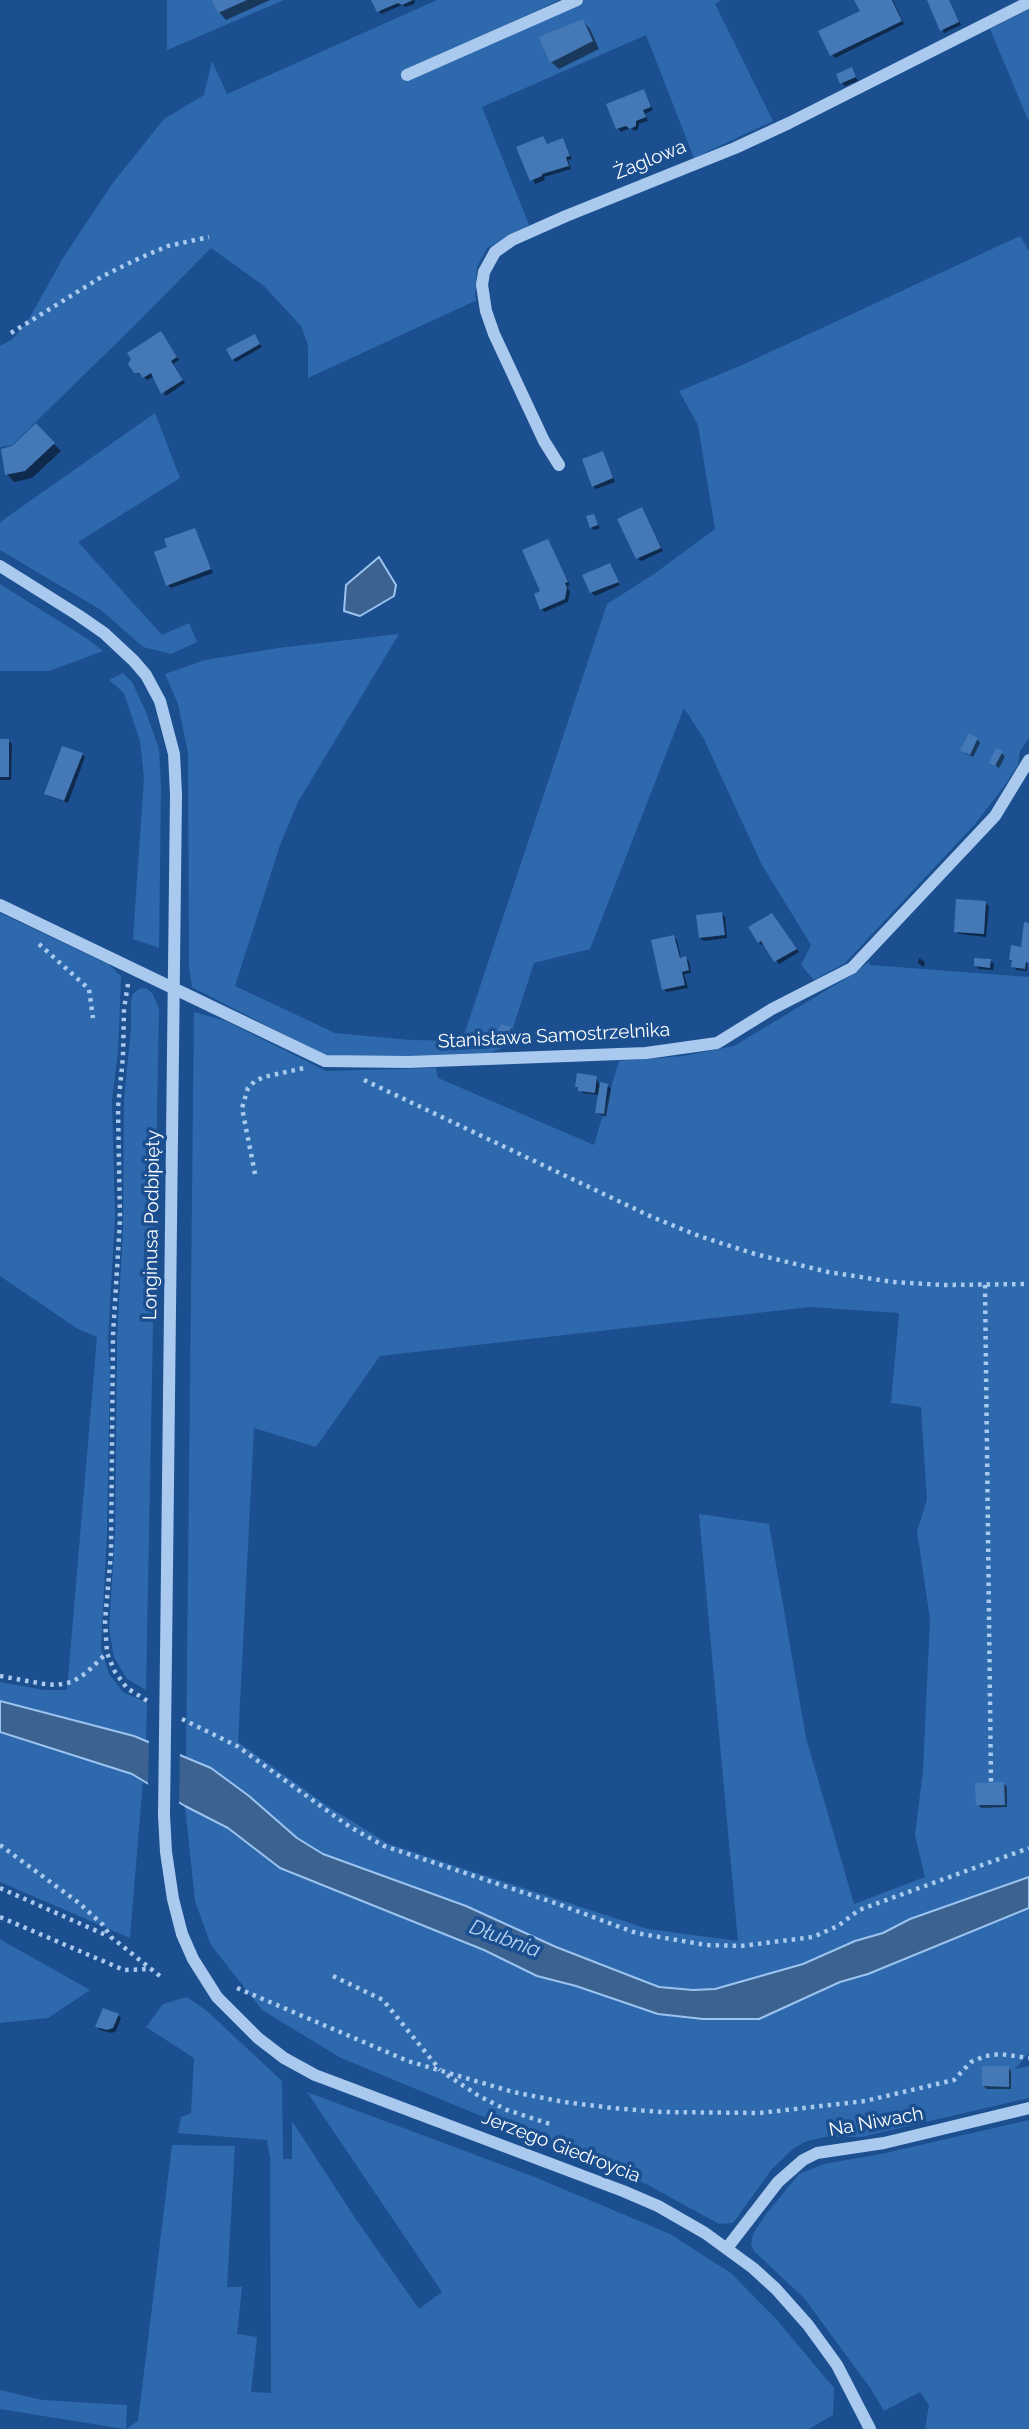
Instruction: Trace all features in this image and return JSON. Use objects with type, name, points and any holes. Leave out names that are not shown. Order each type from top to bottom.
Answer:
[{"type":"street","points":[[407,75],[577,0]]},
{"type":"street","name":"Żaglowa","points":[[559,465],[538,429],[486,311],[482,285],[484,272],[495,252],[512,240],[566,216],[735,148],[789,123],[1029,2]]},
{"type":"street","name":"Longinusa Podbipięty","points":[[0,566],[78,615],[121,647],[146,675],[160,701],[176,774],[164,1815],[173,1899],[182,1934],[193,1959]]},
{"type":"street","name":"Stanisława Samostrzelnika","points":[[0,905],[325,1061],[408,1062],[646,1053],[717,1043],[772,1009],[852,968],[995,816],[1029,760]]},
{"type":"street","name":"Jerzego Giedroycia","points":[[193,1959],[210,1990],[232,2014],[264,2043],[299,2068],[623,2191],[667,2211],[727,2248],[776,2289],[808,2325],[837,2365],[870,2429]]},
{"type":"street","name":"Na Niwach","points":[[727,2248],[778,2182],[803,2160],[817,2153],[884,2143],[1029,2108]]},
{"type":"path","points":[[11,333],[103,276],[142,257],[168,246],[209,237]]},
{"type":"path","points":[[35,941],[89,989],[93,1018]]},
{"type":"path","points":[[133,970],[124,1009],[118,1107],[120,1220],[113,1336],[111,1553],[105,1621],[107,1653],[115,1672],[127,1688],[143,1698]]},
{"type":"path","points":[[255,1174],[242,1108],[248,1088],[264,1077],[293,1072],[325,1061]]},
{"type":"path","points":[[361,1079],[629,1206],[722,1244],[788,1263],[861,1278],[919,1284],[1029,1284]]},
{"type":"path","points":[[985,1285],[991,1782]]},
{"type":"path","points":[[0,1676],[44,1684],[72,1682],[107,1653]]},
{"type":"path","points":[[202,1730],[237,1746],[350,1827],[384,1846],[636,1933],[706,1945],[741,1946],[813,1937],[838,1926],[859,1910],[1029,1848]]},
{"type":"path","points":[[0,1845],[79,1903],[103,1925],[111,1937]]},
{"type":"path","points":[[0,1888],[111,1937],[161,1977]]},
{"type":"path","points":[[0,1917],[124,1970],[151,1969]]},
{"type":"path","points":[[333,1976],[383,2000],[441,2071],[497,2106],[550,2124]]},
{"type":"path","points":[[237,1988],[346,2036],[441,2071],[513,2092],[564,2102],[661,2112],[760,2113],[865,2101],[954,2080],[971,2062],[985,2056],[1007,2054],[1029,2058]]},
{"type":"shaded area","points":[[167,0],[284,0],[167,50]]},
{"type":"shaded area","points":[[437,0],[559,0],[406,72],[408,78],[585,0],[722,0],[715,4],[773,121],[694,158],[646,35],[482,107],[529,225],[487,248],[477,267],[477,300],[308,378],[308,345],[301,326],[264,286],[211,248],[12,445],[0,447],[0,346],[13,339],[29,319],[63,258],[112,184],[164,119],[204,95],[212,61],[227,94]]},
{"type":"shaded area","points":[[1029,9],[1029,122],[990,29]]},
{"type":"shaded area","points":[[1020,236],[1029,251],[1029,738],[1020,751],[1018,765],[975,824],[845,963],[814,980],[801,965],[811,945],[762,865],[704,739],[684,708],[590,949],[534,963],[507,1046],[490,1053],[391,1057],[324,1055],[192,987],[189,966],[188,753],[178,704],[165,674],[205,660],[278,648],[399,634],[298,802],[280,845],[235,986],[335,1033],[410,1040],[462,1041],[607,604],[654,574],[715,529],[698,425],[679,391],[740,366]]},
{"type":"shaded area","points":[[155,413],[180,478],[78,542],[162,635],[189,623],[197,642],[171,654],[143,647],[101,610],[0,550],[0,523],[3,520]]},
{"type":"shaded area","points":[[0,584],[103,651],[49,671],[0,671]]},
{"type":"shaded area","points":[[123,673],[132,682],[159,749],[159,948],[133,939],[144,778],[140,741],[124,693],[109,680]]},
{"type":"shaded area","points":[[0,913],[108,964],[121,976],[118,1052],[112,1100],[115,1218],[108,1338],[110,1370],[107,1533],[101,1648],[109,1674],[123,1692],[147,1703],[146,1741],[0,1701],[0,1682],[44,1690],[67,1690],[97,1337],[78,1329],[0,1276]]},
{"type":"shaded area","points":[[869,962],[870,965],[1029,977],[1029,1877],[910,1919],[883,1933],[855,1941],[803,1964],[715,1989],[659,1987],[556,1947],[466,1906],[323,1854],[297,1838],[249,1796],[211,1768],[186,1758],[194,1012],[226,1021],[326,1071],[436,1068],[438,1078],[594,1145],[619,1061],[683,1056],[734,1046]],"holes":[[[810,1307],[899,1313],[891,1403],[921,1407],[927,1500],[917,1531],[930,1619],[923,1771],[915,1835],[925,1877],[854,1904],[806,1738],[769,1524],[699,1514],[738,1941],[648,1929],[389,1844],[332,1809],[238,1742],[254,1428],[316,1447],[380,1356]]]},
{"type":"shaded area","points":[[146,988],[153,994],[159,1009],[146,1690],[127,1679],[114,1657],[109,1628],[115,1534],[124,1099],[131,1001],[133,994]]},
{"type":"shaded area","points":[[0,1732],[132,1774],[143,1780],[130,1938],[0,1882]]},
{"type":"shaded area","points":[[185,1806],[228,1828],[280,1868],[484,1950],[537,1976],[576,1986],[658,2014],[805,1999],[840,1982],[868,1974],[1029,1908],[1029,2053],[1015,2069],[1029,2066],[1029,2098],[861,2137],[825,2137],[807,2141],[794,2148],[772,2169],[733,2223],[719,2224],[648,2185],[341,2058],[262,2010],[211,1945],[195,1901]]},
{"type":"shaded area","points":[[0,1939],[90,1990],[48,2018],[0,2023]]},
{"type":"shaded area","points":[[187,1997],[207,2011],[282,2081],[283,2159],[292,2159],[292,2121],[419,2309],[442,2292],[307,2092],[537,2178],[670,2234],[731,2273],[777,2320],[834,2388],[833,2415],[809,2429],[126,2429],[138,2421],[172,2145],[235,2146],[227,2287],[242,2287],[237,2334],[257,2337],[251,2392],[271,2393],[270,2158],[267,2140],[178,2133],[181,2117],[191,2113],[194,2058],[146,2027],[163,2004]]},
{"type":"shaded area","points":[[1029,2120],[1029,2429],[925,2429],[929,2405],[920,2392],[884,2411],[871,2389],[804,2298],[754,2251],[751,2244],[753,2234],[799,2174],[824,2164],[881,2154]]},
{"type":"shaded area","points":[[0,2390],[42,2400],[127,2405],[126,2429],[0,2409]]},
{"type":"water","points":[[379,557],[396,585],[394,596],[360,616],[344,611],[346,585]]},
{"type":"water","name":"Dłubnia","points":[[0,1701],[134,1736],[211,1768],[249,1796],[297,1838],[323,1854],[466,1906],[556,1947],[659,1987],[715,1989],[803,1964],[855,1941],[883,1933],[910,1919],[1029,1877],[1029,1908],[868,1974],[840,1982],[759,2019],[703,2019],[658,2014],[576,1986],[537,1976],[484,1950],[280,1868],[228,1828],[132,1774],[0,1732]]},
{"type":"pier","points":[[149,1738],[180,1751],[179,1807],[148,1787]]},
{"type":"building","points":[[212,0],[247,0],[218,13]]},
{"type":"building","points":[[371,0],[413,0],[377,12]]},
{"type":"building","points":[[854,0],[892,0],[902,21],[830,56],[818,31],[860,11]]},
{"type":"building","points":[[927,0],[949,0],[959,22],[940,31]]},
{"type":"building","points":[[583,19],[593,41],[550,63],[539,37]]},
{"type":"building","points":[[852,67],[856,77],[840,84],[836,74]]},
{"type":"building","points":[[644,89],[651,107],[643,110],[646,117],[636,121],[636,126],[630,129],[626,126],[616,129],[606,104]]},
{"type":"building","points":[[543,136],[547,144],[563,138],[570,156],[566,157],[569,166],[542,174],[530,181],[516,147]]},
{"type":"building","points":[[161,331],[177,357],[171,361],[183,380],[161,394],[151,373],[143,378],[139,373],[134,373],[128,364],[131,359],[127,353]]},
{"type":"building","points":[[255,334],[260,344],[232,360],[226,349]]},
{"type":"building","points":[[36,423],[55,443],[25,471],[5,475],[1,449],[12,446]]},
{"type":"building","points":[[603,451],[613,478],[592,487],[582,459]]},
{"type":"building","points":[[642,507],[661,548],[636,559],[617,519]]},
{"type":"building","points":[[594,514],[598,525],[590,528],[586,516]]},
{"type":"building","points":[[195,528],[211,569],[166,586],[154,552],[167,547],[164,539]]},
{"type":"building","points":[[548,539],[568,582],[565,583],[565,599],[540,610],[534,594],[540,591],[522,550]]},
{"type":"building","points":[[610,563],[619,582],[590,593],[582,575]]},
{"type":"building","points":[[969,733],[978,738],[970,755],[960,750]]},
{"type":"building","points":[[0,739],[9,739],[9,777],[0,777]]},
{"type":"building","points":[[62,746],[83,753],[64,801],[44,794]]},
{"type":"building","points":[[996,748],[1003,751],[995,766],[989,763]]},
{"type":"building","points":[[956,899],[986,901],[984,934],[954,932]]},
{"type":"building","points":[[722,912],[725,935],[699,938],[696,915]]},
{"type":"building","points":[[772,913],[797,949],[774,962],[748,927]]},
{"type":"building","points":[[1024,922],[1029,923],[1029,963],[1026,962],[1025,969],[1011,967],[1012,960],[1009,960],[1011,945],[1021,947]]},
{"type":"building","points":[[674,935],[680,958],[686,956],[689,970],[682,972],[685,985],[662,990],[651,940]]},
{"type":"building","points":[[974,958],[991,959],[990,968],[974,966]]},
{"type":"building","points":[[501,1024],[511,1027],[507,1040],[496,1036]]},
{"type":"building","points":[[577,1073],[597,1076],[595,1093],[578,1091],[578,1087],[575,1087]]},
{"type":"building","points":[[600,1082],[608,1084],[604,1114],[595,1113]]},
{"type":"building","points":[[1004,1782],[1005,1805],[976,1805],[975,1783]]},
{"type":"building","points":[[103,2008],[119,2014],[113,2028],[107,2030],[95,2027]]},
{"type":"building","points":[[982,2066],[1009,2066],[1009,2087],[982,2086]]}]
